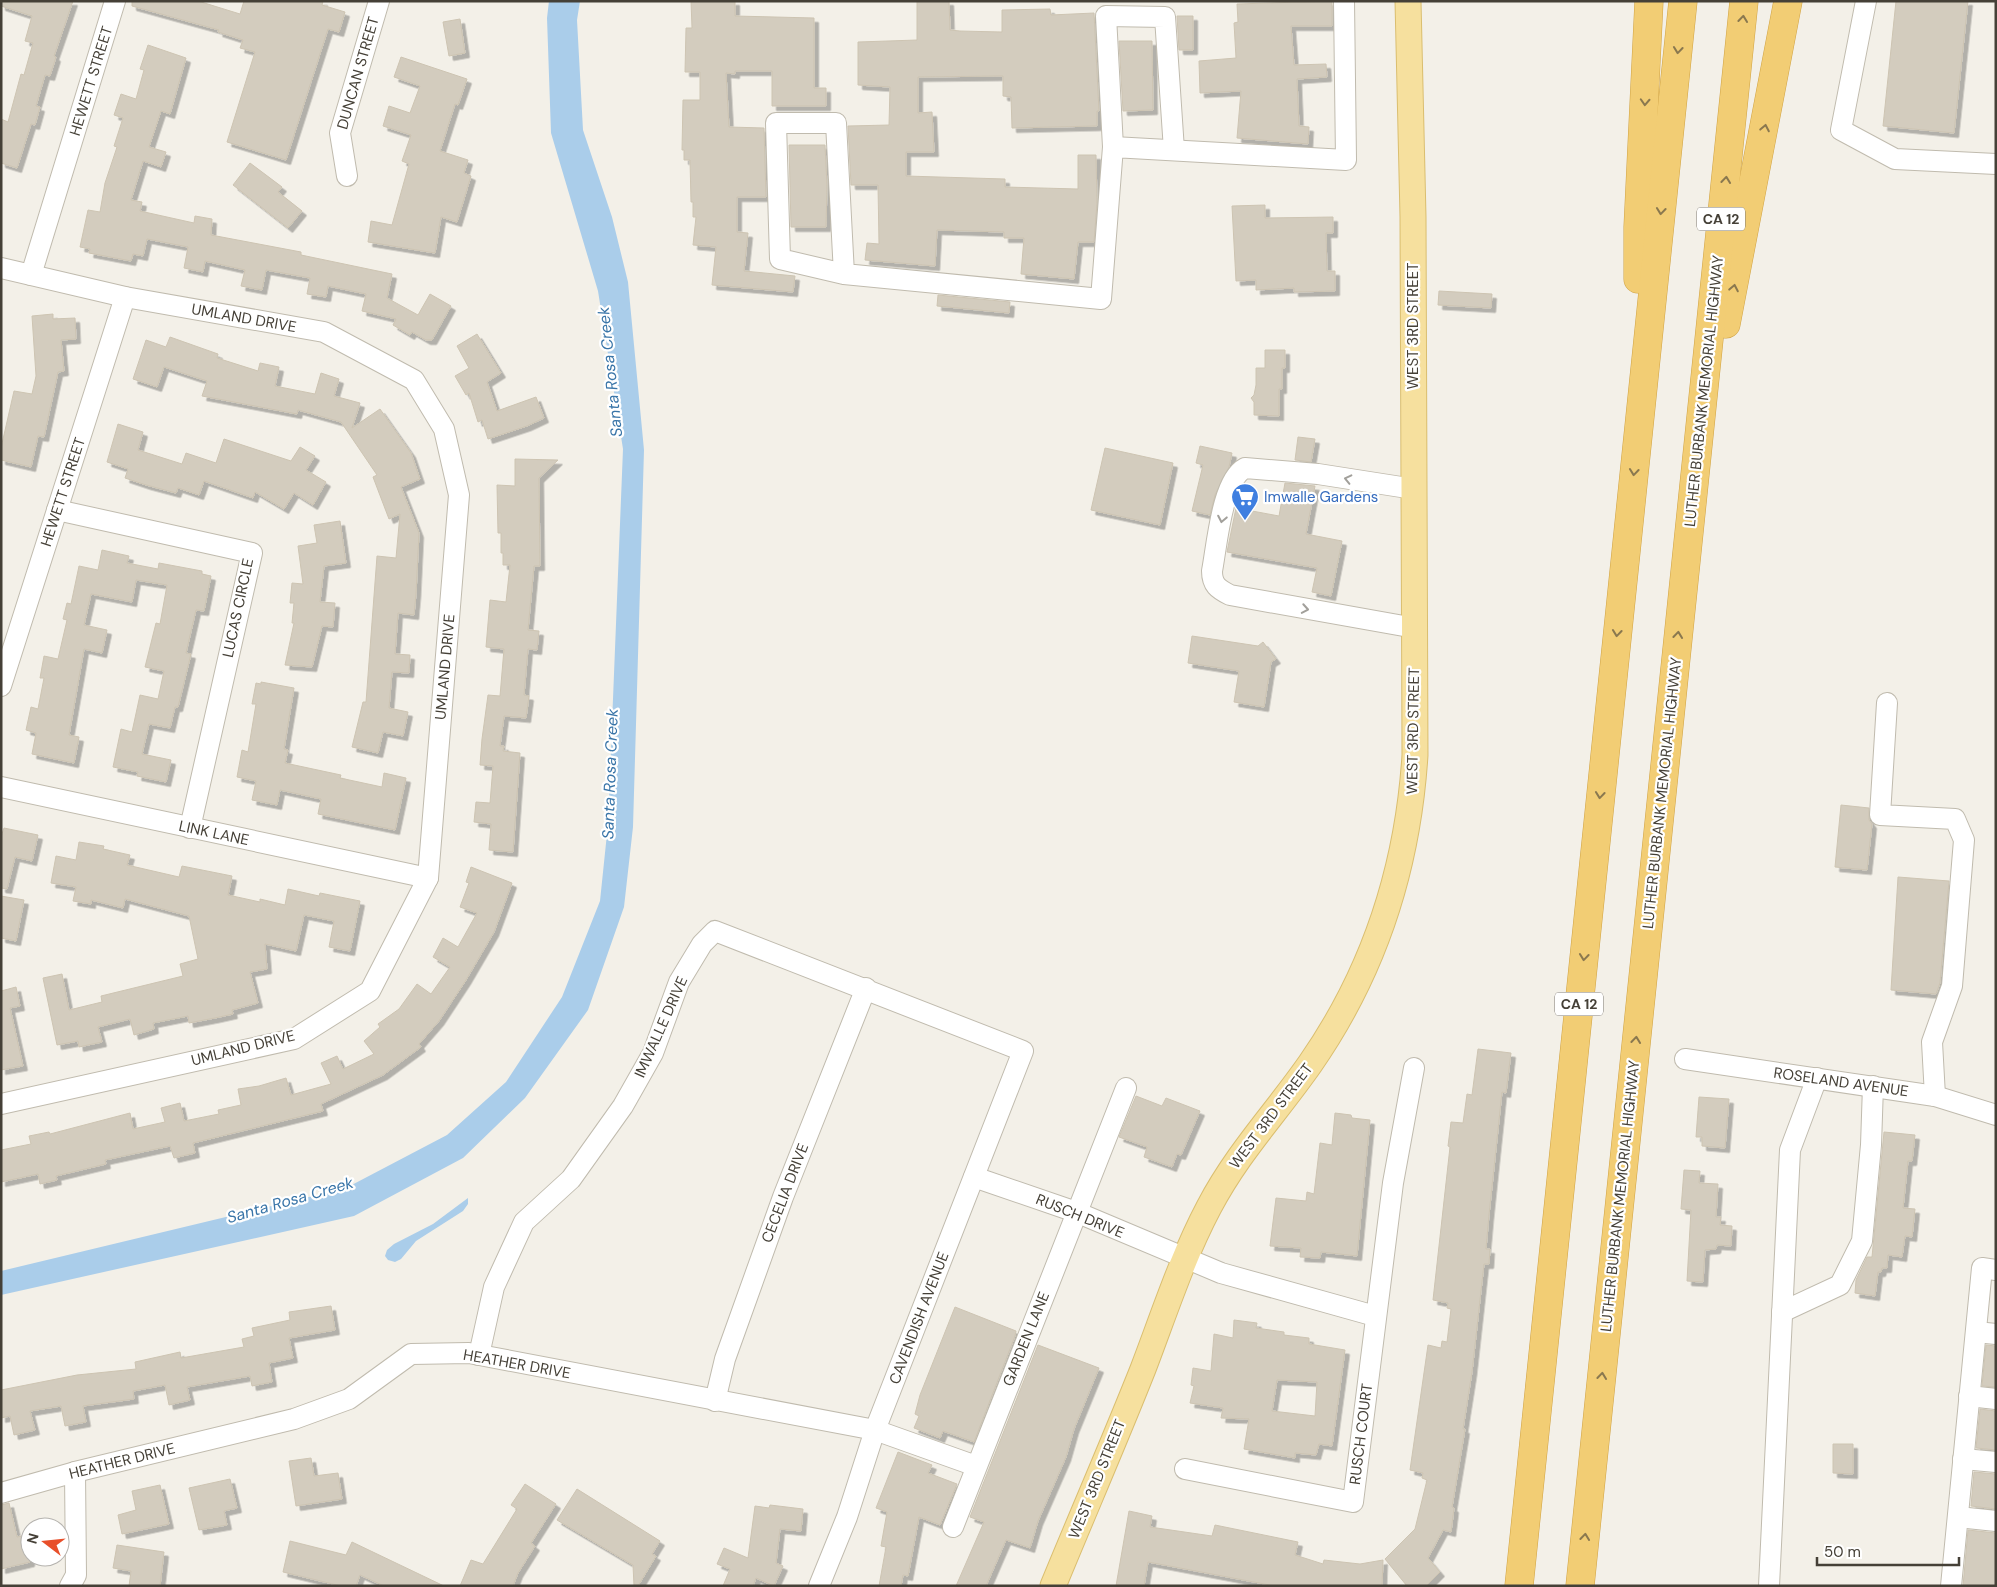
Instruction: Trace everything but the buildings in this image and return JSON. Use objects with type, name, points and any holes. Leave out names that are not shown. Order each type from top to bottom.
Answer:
[{"type":"highway","points":[[1638,423],[1638,227],[1649,1]]},
{"type":"highway","name":"CA 12","points":[[1519,1586],[1683,1]]},
{"type":"highway","name":"LUTHER BURBANK MEMORIAL HIGHWAY","points":[[1580,1586],[1744,1]]},
{"type":"highway","points":[[1699,438],[1730,309],[1788,1]]},
{"type":"main road","name":"WEST 3RD STREET","points":[[1053,1586],[1142,1371],[1185,1259],[1208,1209],[1236,1159],[1308,1067],[1336,1024],[1361,975],[1380,930],[1401,863],[1411,806],[1415,755],[1413,217],[1408,1]]},
{"type":"street","name":"HEWETT STREET","points":[[31,275],[116,1]]},
{"type":"street","name":"DUNCAN STREET","points":[[347,176],[340,133],[379,1]]},
{"type":"street","points":[[1113,147],[1346,160],[1344,1]]},
{"type":"street","points":[[1866,1],[1841,130],[1895,159],[1996,164]]},
{"type":"street","points":[[844,274],[836,123],[776,123],[780,259],[844,274],[1101,299],[1113,147],[1106,16],[1166,18],[1174,150]]},
{"type":"street","name":"UMLAND DRIVE","points":[[1,268],[125,297],[324,332],[414,380],[444,429],[459,495],[428,878],[370,991],[294,1039],[1,1104]]},
{"type":"street","name":"HEWETT STREET","points":[[1,686],[125,297]]},
{"type":"street","points":[[1414,489],[1318,474],[1244,468],[1238,472],[1229,486],[1212,570],[1212,581],[1218,589],[1230,595],[1415,628]]},
{"type":"street","name":"LUCAS CIRCLE","points":[[57,510],[252,553],[190,828]]},
{"type":"street","points":[[1887,703],[1880,815],[1955,819],[1964,840],[1952,986],[1932,1042],[1935,1096]]},
{"type":"street","name":"LINK LANE","points":[[1,787],[428,878]]},
{"type":"street","name":"IMWALLE DRIVE","points":[[479,1355],[494,1288],[524,1222],[571,1179],[623,1106],[653,1053],[679,982],[702,944],[715,931],[866,988],[1023,1051]]},
{"type":"street","name":"CECELIA DRIVE","points":[[715,1401],[725,1358],[783,1197],[866,988]]},
{"type":"street","name":"CAVENDISH AVENUE","points":[[819,1586],[847,1517],[875,1430],[1023,1051]]},
{"type":"street","name":"ROSELAND AVENUE","points":[[1685,1058],[1935,1096],[1996,1115]]},
{"type":"street","name":"RUSCH COURT","points":[[1185,1469],[1353,1502],[1393,1183],[1414,1068]]},
{"type":"street","points":[[1769,1586],[1790,1150],[1817,1078]]},
{"type":"street","points":[[1782,1312],[1840,1285],[1862,1241],[1871,1145],[1873,1086]]},
{"type":"street","name":"GARDEN LANE","points":[[953,1527],[1126,1088]]},
{"type":"street","name":"RUSCH DRIVE","points":[[974,1177],[1076,1212],[1185,1259]]},
{"type":"street","points":[[1185,1259],[1221,1273],[1375,1316]]},
{"type":"street","points":[[1951,1586],[1982,1268],[1996,1270]]},
{"type":"street","points":[[1976,1332],[1996,1334]]},
{"type":"street","name":"HEATHER DRIVE","points":[[1,1493],[75,1472],[294,1419],[349,1399],[411,1354],[479,1355],[875,1430]]},
{"type":"street","points":[[1969,1396],[1996,1398]]},
{"type":"street","points":[[875,1430],[976,1466]]},
{"type":"street","points":[[1963,1459],[1996,1462]]},
{"type":"street","points":[[70,1586],[76,1575],[75,1472]]},
{"type":"street","points":[[1958,1518],[1996,1521]]},
{"type":"water","name":"Santa Rosa Creek","points":[[549,1],[580,1],[577,20],[583,130],[612,217],[628,282],[644,450],[633,827],[624,907],[588,1010],[525,1098],[463,1158],[354,1216],[1,1295],[1,1271],[346,1188],[447,1135],[506,1082],[562,997],[600,901],[608,824],[623,449],[598,291],[551,133],[547,18]]},
{"type":"water","points":[[468,1198],[468,1204],[463,1211],[416,1241],[401,1259],[395,1262],[388,1260],[385,1256],[387,1250],[394,1244],[433,1224]]},
{"type":"place","name":"Imwalle Gardens","points":[[1245,521]]}]
